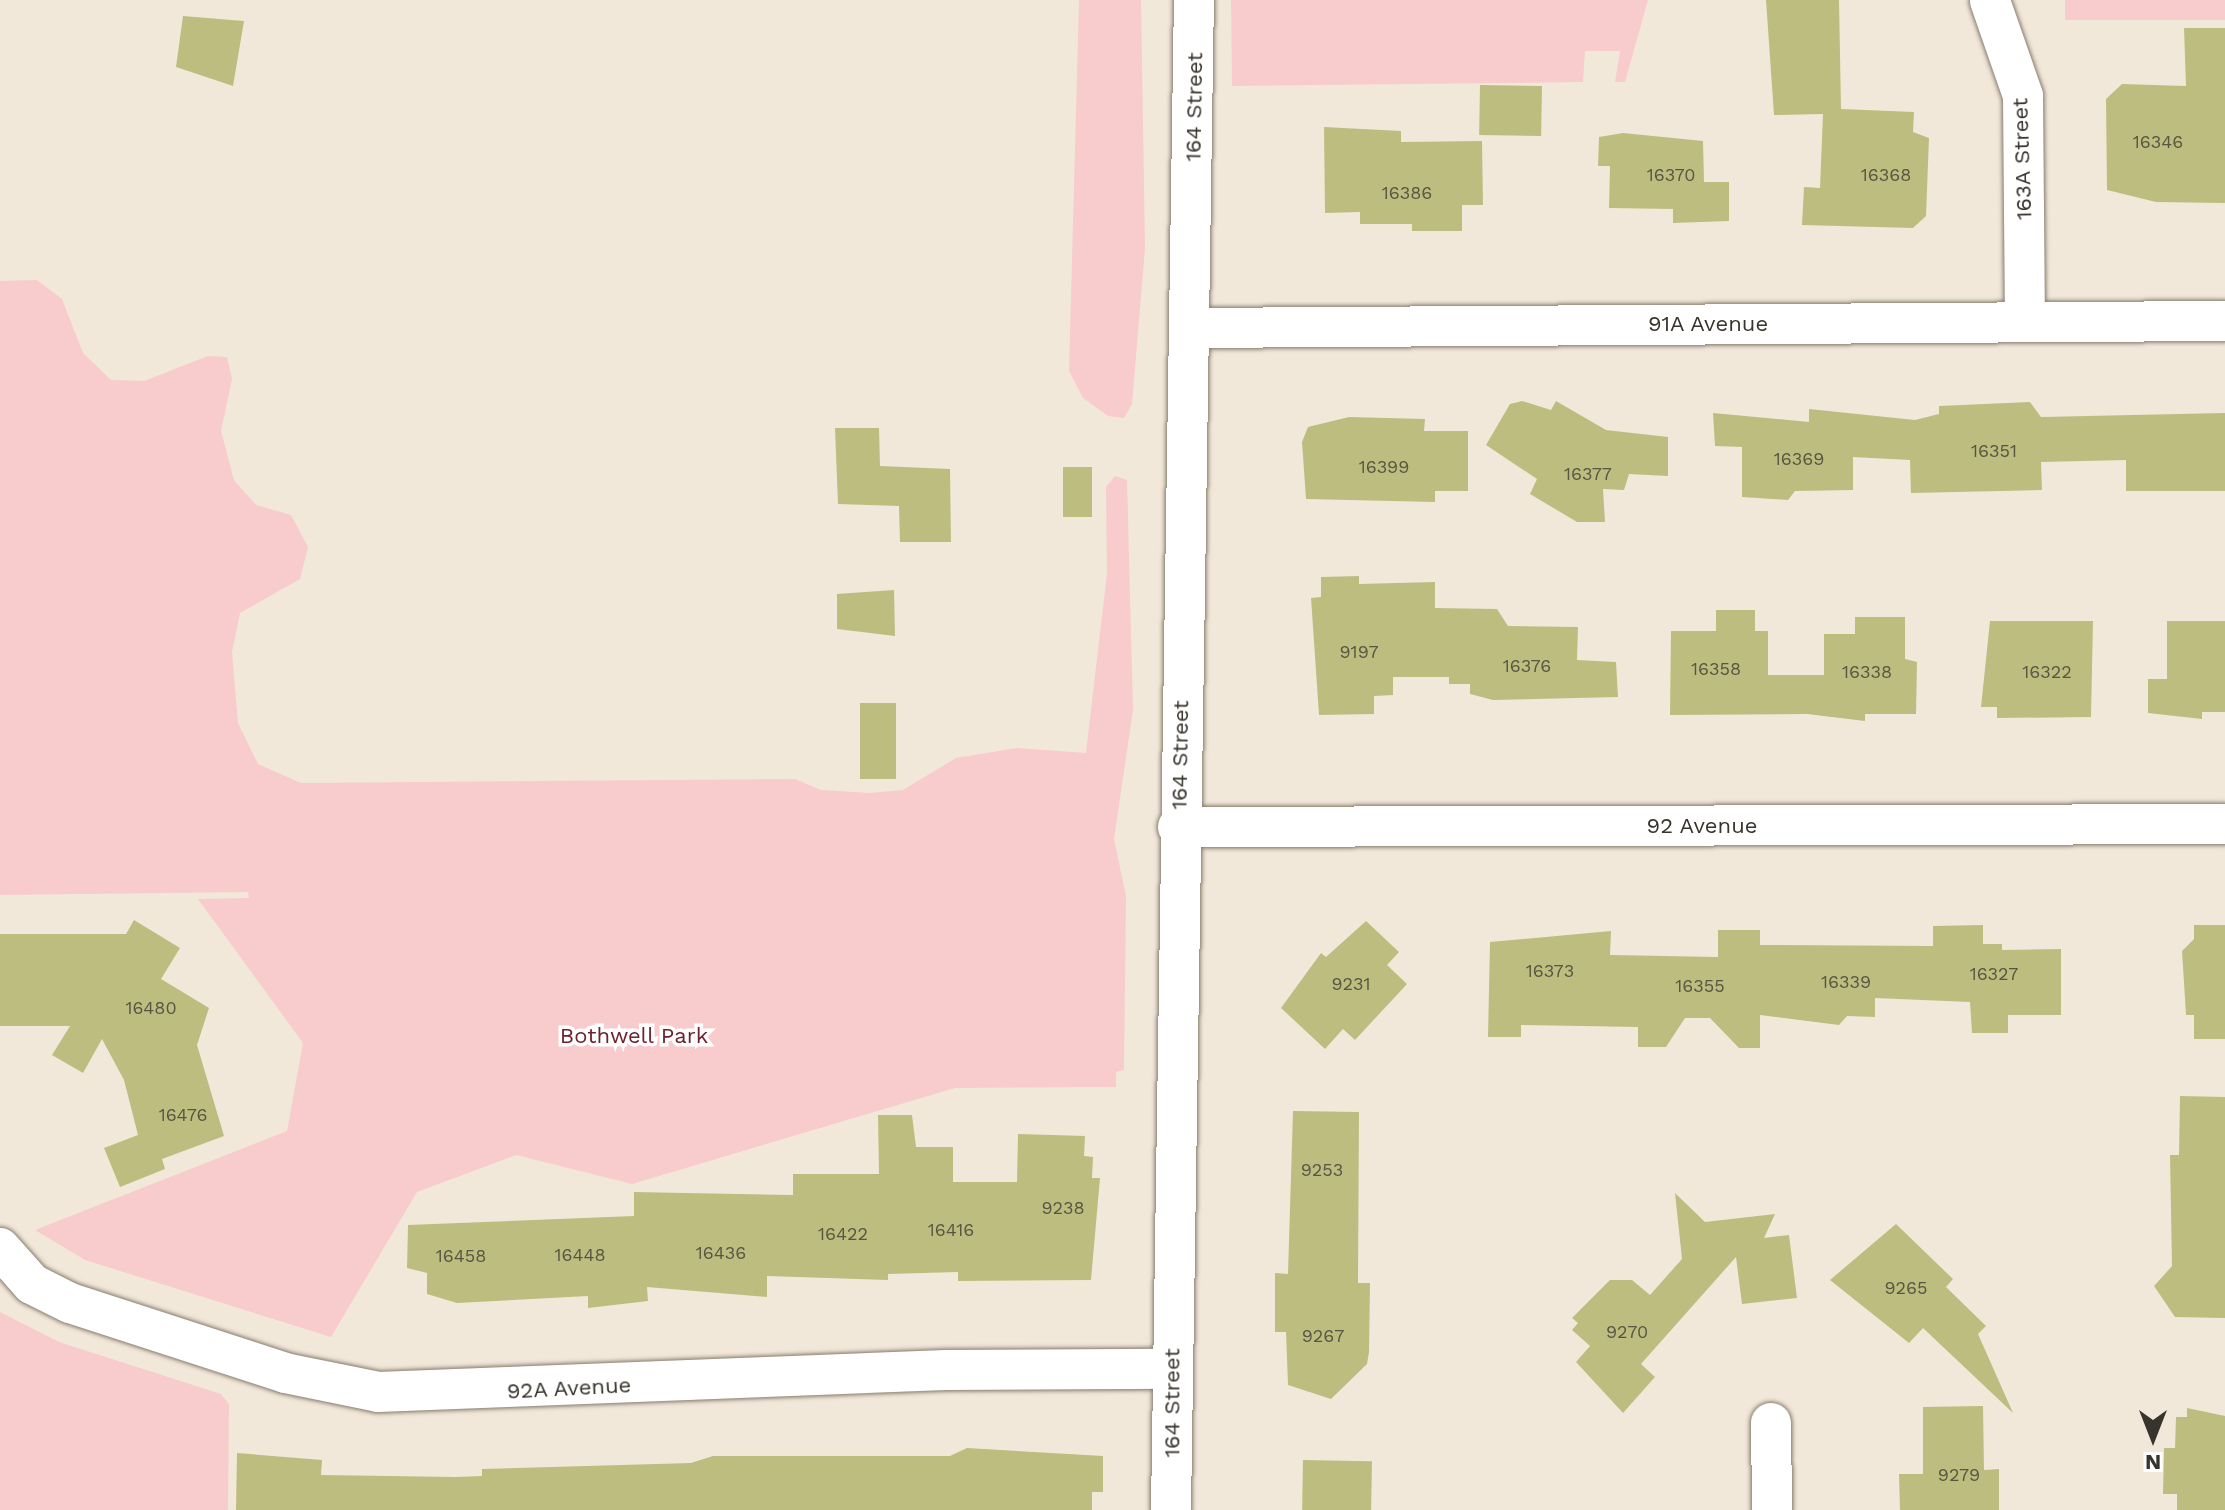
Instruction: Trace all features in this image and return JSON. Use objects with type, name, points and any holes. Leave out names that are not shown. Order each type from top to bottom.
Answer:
[{"type":"street","name":"164 Street","points":[[1171,1510],[1178,827],[1191,328],[1194,0]]},
{"type":"street","name":"163A Street","points":[[1990,1],[2023,96],[2025,322]]},
{"type":"street","name":"91A Avenue","points":[[1191,328],[2225,321]]},
{"type":"street","name":"92 Avenue","points":[[1178,827],[2225,824]]},
{"type":"street","name":"92A Avenue","points":[[0,1248],[32,1284],[70,1303],[285,1373],[378,1392],[946,1370],[1172,1369]]},
{"type":"street","points":[[1771,1423],[1772,1510]]},
{"type":"green space","points":[[1079,0],[1141,0],[1145,248],[1132,404],[1124,418],[1108,416],[1083,398],[1069,371]]},
{"type":"green space","points":[[1231,0],[1648,0],[1625,82],[1615,82],[1620,51],[1585,51],[1583,82],[1232,86]]},
{"type":"green space","points":[[2065,0],[2225,0],[2225,20],[2065,20]]},
{"type":"green space","name":"Bothwell Park","points":[[37,280],[62,299],[83,353],[111,380],[144,381],[208,356],[227,357],[232,379],[221,431],[234,480],[256,505],[291,515],[308,547],[300,579],[240,613],[232,652],[238,723],[258,764],[301,783],[795,779],[821,790],[870,793],[903,790],[956,758],[1017,748],[1086,753],[1107,573],[1106,487],[1115,476],[1127,480],[1133,710],[1114,839],[1126,896],[1124,1070],[1116,1072],[1116,1087],[955,1088],[632,1184],[516,1155],[417,1192],[331,1337],[85,1260],[35,1230],[287,1131],[303,1043],[198,899],[249,898],[248,892],[0,895],[0,281]]},
{"type":"green space","points":[[0,1312],[59,1342],[221,1394],[229,1404],[228,1510],[0,1510]]},
{"type":"building","points":[[1766,0],[1839,0],[1841,109],[1914,112],[1913,132],[1929,138],[1926,216],[1913,228],[1802,225],[1804,187],[1820,188],[1823,114],[1774,115]]},
{"type":"building","points":[[183,16],[244,21],[233,86],[176,67]]},
{"type":"building","points":[[2184,28],[2225,28],[2225,203],[2156,202],[2107,190],[2106,99],[2122,84],[2186,86]]},
{"type":"building","points":[[1480,85],[1542,86],[1541,136],[1479,135]]},
{"type":"building","points":[[1324,127],[1401,131],[1401,142],[1482,141],[1483,205],[1462,205],[1462,231],[1412,231],[1412,224],[1360,224],[1360,212],[1325,213]]},
{"type":"building","points":[[1623,133],[1703,141],[1704,182],[1729,182],[1729,221],[1673,223],[1673,209],[1609,208],[1610,166],[1598,166],[1599,137]]},
{"type":"building","points":[[1522,401],[1551,410],[1556,401],[1606,430],[1668,437],[1668,476],[1629,474],[1624,490],[1603,489],[1605,522],[1577,522],[1530,494],[1537,479],[1486,445],[1510,404]]},
{"type":"building","points":[[2030,402],[2041,417],[2225,413],[2225,491],[2126,491],[2126,460],[2041,462],[2042,490],[1911,493],[1910,460],[1853,457],[1853,490],[1795,491],[1788,500],[1742,497],[1742,447],[1715,446],[1713,413],[1809,422],[1809,409],[1915,420],[1939,414],[1939,406]]},
{"type":"building","points":[[1349,417],[1425,419],[1424,431],[1468,431],[1468,491],[1435,491],[1435,502],[1306,499],[1302,442],[1308,427]]},
{"type":"building","points":[[835,428],[879,428],[880,466],[950,469],[951,542],[900,542],[899,506],[838,504]]},
{"type":"building","points":[[1063,467],[1092,467],[1092,517],[1063,517]]},
{"type":"building","points":[[1359,576],[1359,584],[1435,582],[1435,608],[1497,609],[1508,626],[1578,627],[1577,660],[1616,662],[1618,697],[1493,700],[1470,694],[1470,684],[1449,684],[1449,677],[1393,677],[1393,695],[1374,696],[1374,714],[1319,715],[1311,598],[1321,597],[1321,577]]},
{"type":"building","points":[[894,590],[895,636],[837,629],[837,594]]},
{"type":"building","points":[[1716,610],[1755,610],[1755,631],[1768,631],[1768,675],[1824,675],[1824,634],[1855,634],[1855,617],[1905,617],[1905,659],[1917,662],[1916,714],[1865,714],[1865,721],[1807,714],[1670,715],[1671,631],[1716,631]]},
{"type":"building","points":[[1990,621],[2093,621],[2091,717],[1997,718],[1997,707],[1981,707]]},
{"type":"building","points":[[2167,621],[2225,621],[2225,712],[2202,712],[2202,719],[2148,713],[2148,679],[2167,679]]},
{"type":"building","points":[[860,703],[896,703],[896,779],[860,779]]},
{"type":"building","points":[[134,920],[180,948],[161,979],[209,1008],[197,1045],[224,1136],[162,1159],[165,1169],[120,1187],[104,1148],[138,1135],[124,1080],[102,1039],[83,1073],[52,1055],[70,1026],[0,1026],[0,934],[126,934]]},
{"type":"building","points":[[1366,921],[1399,952],[1387,965],[1407,984],[1355,1040],[1343,1029],[1325,1049],[1281,1008],[1321,953],[1326,957]]},
{"type":"building","points":[[1983,925],[1983,944],[2002,944],[2002,950],[2061,949],[2061,1015],[2008,1015],[2008,1033],[1972,1033],[1970,1002],[1875,998],[1875,1017],[1847,1016],[1839,1025],[1760,1015],[1760,1048],[1739,1048],[1710,1018],[1685,1018],[1666,1047],[1638,1047],[1638,1027],[1521,1025],[1521,1037],[1488,1037],[1490,942],[1611,931],[1610,955],[1718,957],[1718,930],[1760,930],[1760,945],[1933,946],[1933,926]]},
{"type":"building","points":[[2194,925],[2225,925],[2225,1039],[2194,1039],[2194,1015],[2186,1015],[2182,951],[2194,939]]},
{"type":"building","points":[[2180,1096],[2225,1097],[2225,1318],[2175,1317],[2154,1286],[2172,1266],[2170,1155],[2179,1155]]},
{"type":"building","points":[[1293,1111],[1359,1112],[1358,1283],[1370,1283],[1369,1352],[1367,1364],[1331,1399],[1288,1385],[1286,1332],[1275,1332],[1275,1273],[1288,1274]]},
{"type":"building","points":[[878,1115],[912,1115],[916,1147],[953,1147],[953,1182],[1017,1182],[1018,1134],[1085,1136],[1084,1156],[1093,1157],[1092,1178],[1100,1178],[1091,1280],[958,1281],[958,1272],[888,1274],[888,1280],[767,1276],[767,1297],[647,1287],[648,1301],[588,1308],[588,1296],[457,1303],[427,1294],[427,1273],[407,1268],[408,1225],[634,1216],[634,1192],[793,1195],[793,1174],[879,1174]]},
{"type":"building","points":[[1675,1193],[1705,1222],[1775,1214],[1764,1238],[1789,1235],[1797,1298],[1742,1304],[1736,1257],[1641,1364],[1655,1377],[1623,1413],[1576,1362],[1590,1346],[1572,1330],[1578,1323],[1572,1318],[1610,1280],[1632,1280],[1650,1295],[1682,1259]]},
{"type":"building","points":[[1896,1224],[1953,1279],[1946,1287],[1986,1326],[1978,1334],[2013,1413],[1923,1328],[1909,1343],[1830,1280]]},
{"type":"building","points":[[1983,1406],[1984,1470],[1999,1469],[1999,1510],[1900,1510],[1899,1474],[1923,1474],[1923,1407]]},
{"type":"building","points":[[2187,1408],[2225,1416],[2225,1510],[2177,1510],[2177,1494],[2163,1494],[2164,1448],[2175,1448],[2176,1417],[2187,1417]]},
{"type":"building","points":[[967,1448],[1103,1456],[1103,1492],[1092,1492],[1092,1510],[236,1510],[237,1453],[322,1460],[321,1475],[456,1477],[482,1476],[482,1469],[691,1463],[713,1456],[950,1456]]},
{"type":"building","points":[[1303,1460],[1372,1461],[1371,1510],[1302,1510]]}]
